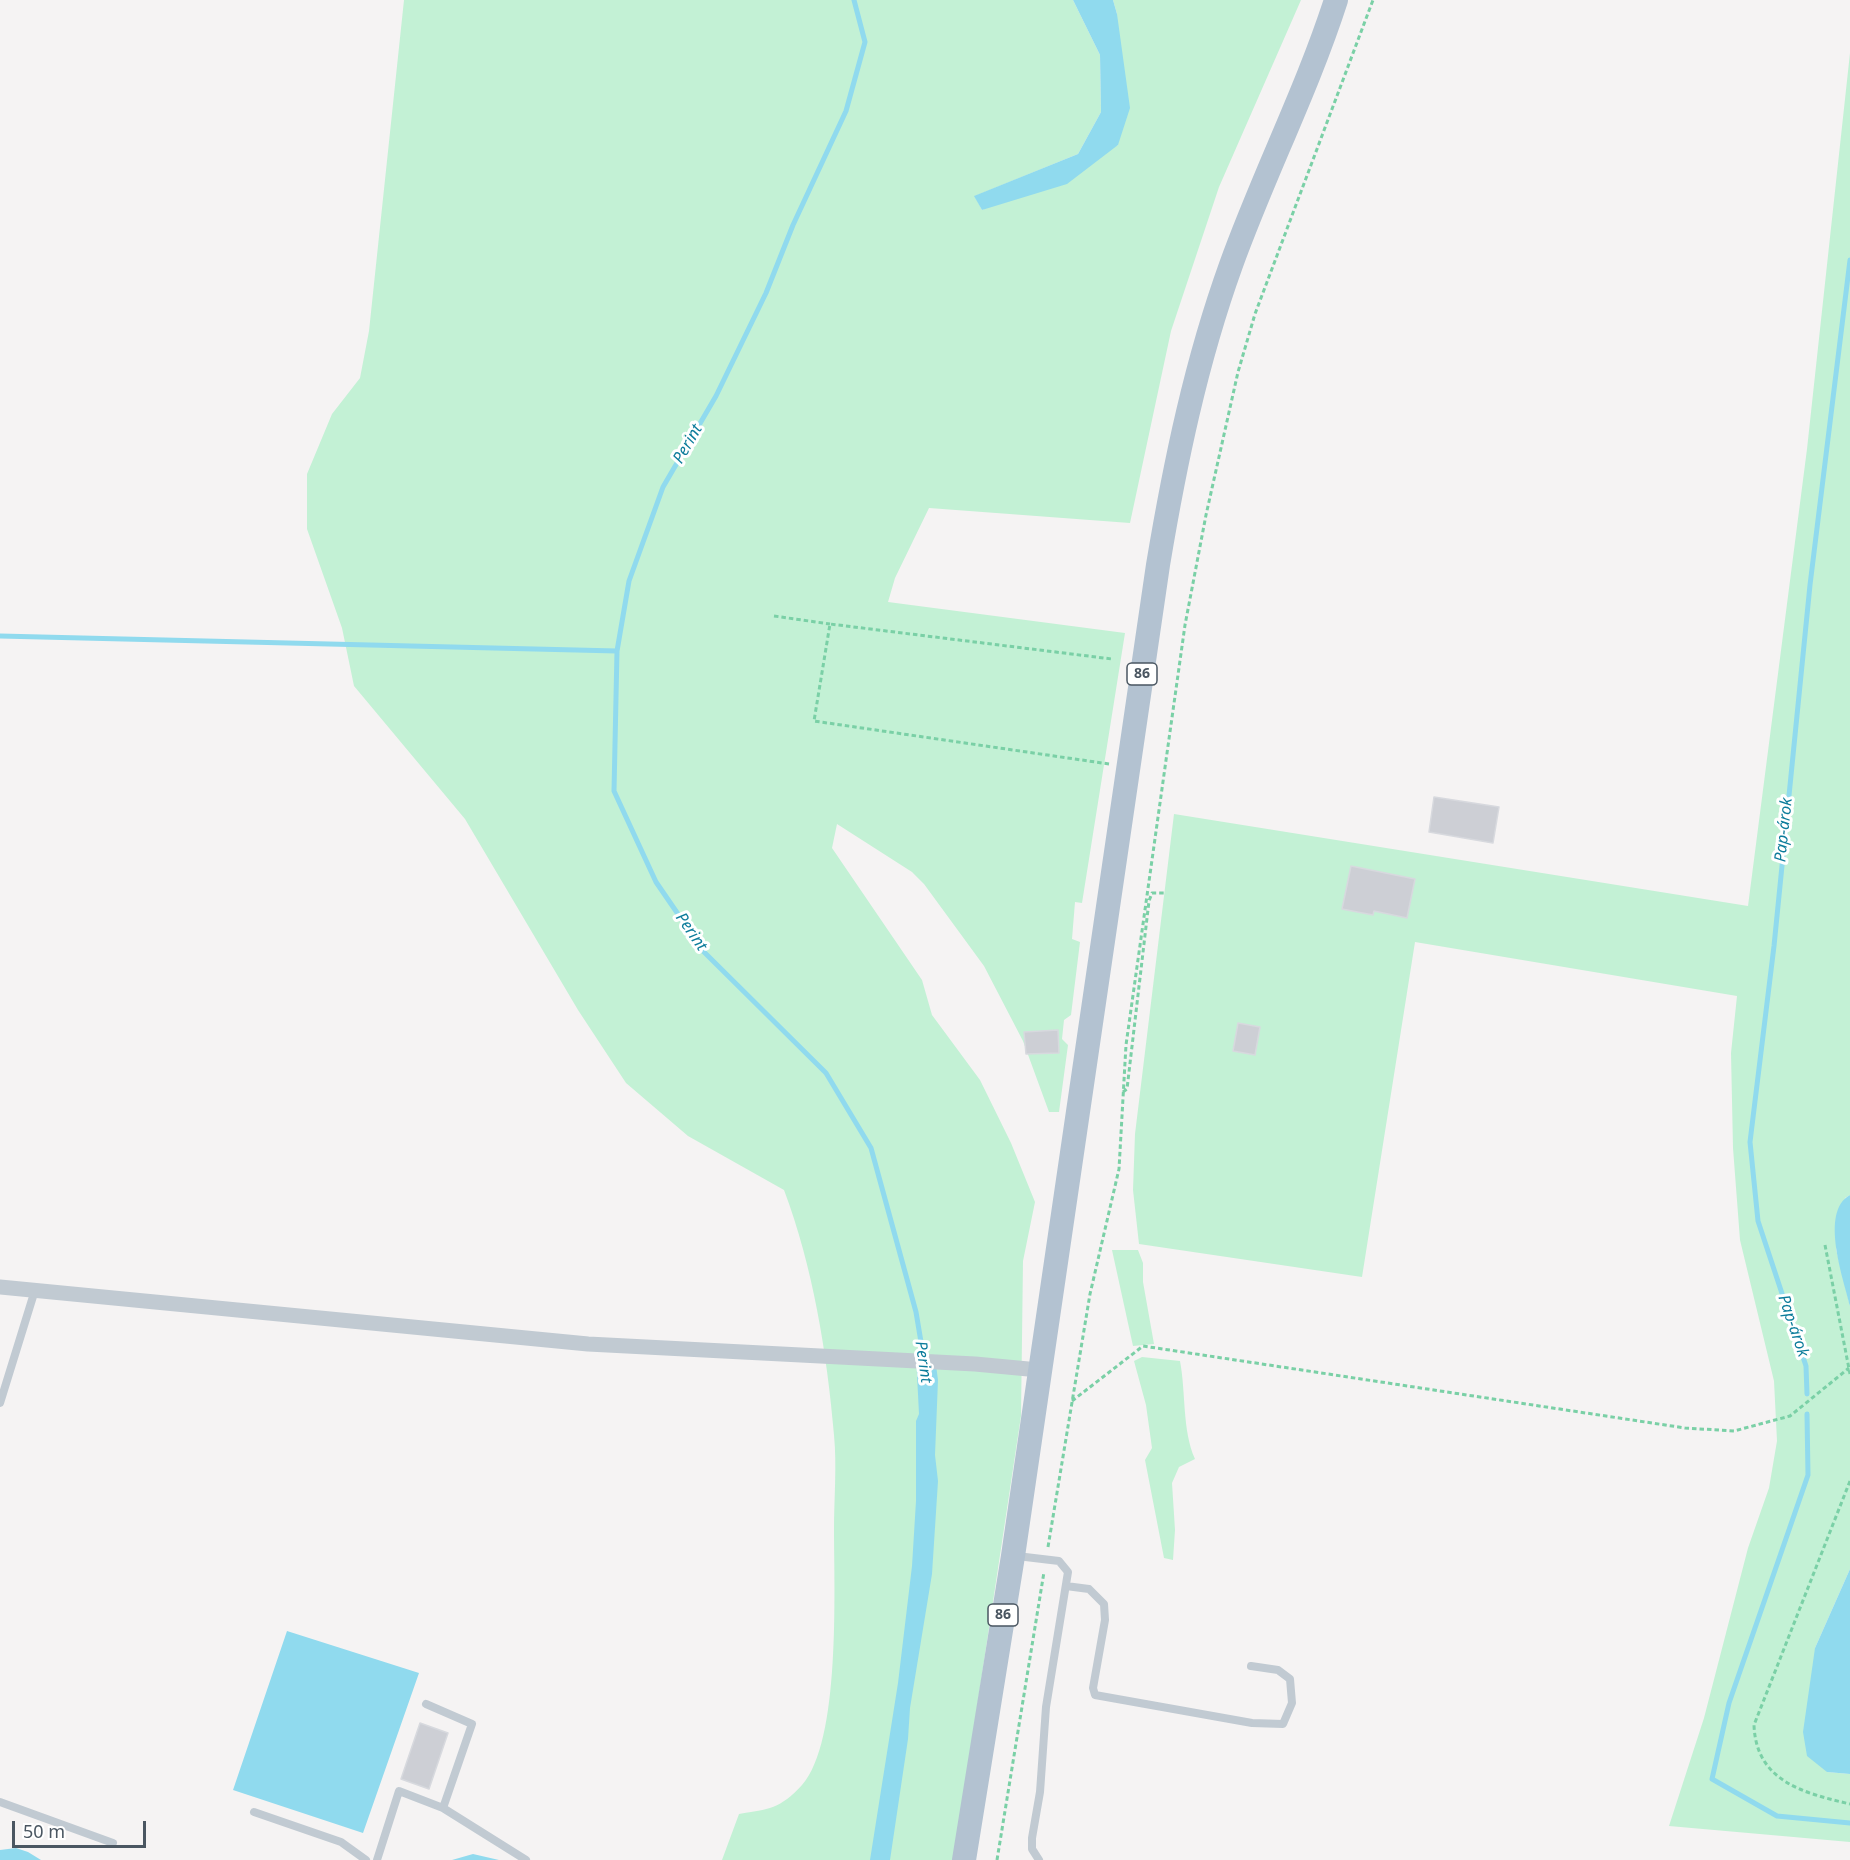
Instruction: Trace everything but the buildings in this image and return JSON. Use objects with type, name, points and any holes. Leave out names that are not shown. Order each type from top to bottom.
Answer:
[{"type":"main road","name":"86","points":[[964,1860],[1013,1556],[1158,565],[1180,449],[1201,360],[1230,268],[1336,0]]},
{"type":"street","points":[[0,1287],[588,1344],[975,1364],[1039,1370]]},
{"type":"lane","points":[[0,1403],[35,1290]]},
{"type":"lane","points":[[1013,1556],[1059,1561],[1068,1572],[1046,1707],[1040,1792],[1032,1838],[1032,1849],[1039,1860]]},
{"type":"lane","points":[[1066,1586],[1089,1589],[1104,1604],[1105,1620],[1093,1688],[1095,1695],[1252,1723],[1282,1724],[1292,1703],[1290,1679],[1278,1670],[1251,1666]]},
{"type":"lane","points":[[426,1704],[471,1724],[443,1808]]},
{"type":"lane","points":[[376,1860],[399,1791],[443,1808],[526,1860]]},
{"type":"lane","points":[[0,1802],[113,1843]]},
{"type":"lane","points":[[254,1812],[341,1842],[366,1860]]},
{"type":"path","points":[[997,1860],[1070,1402],[1091,1288],[1117,1180],[1126,1045],[1187,614],[1213,482],[1238,372],[1265,285],[1373,0]]},
{"type":"path","points":[[774,616],[1112,659]]},
{"type":"path","points":[[830,624],[814,721],[1106,764]]},
{"type":"path","points":[[1123,1092],[1127,1089],[1149,902],[1152,893],[1164,893]]},
{"type":"path","points":[[1825,1245],[1850,1374]]},
{"type":"path","points":[[1070,1402],[1143,1346],[1673,1426],[1734,1431],[1790,1416],[1849,1368]]},
{"type":"path","points":[[1850,1481],[1754,1725],[1755,1744],[1767,1768],[1778,1778],[1826,1798],[1850,1804]]},
{"type":"green space","points":[[404,0],[1073,0],[1100,55],[1101,112],[1078,154],[975,196],[982,210],[1118,145],[1117,14],[1113,0],[1301,0],[1219,187],[1171,331],[1130,523],[929,508],[895,578],[888,602],[1125,633],[1082,903],[1075,902],[1072,939],[1080,942],[1071,1015],[1064,1020],[1062,1039],[1068,1045],[1059,1112],[1049,1112],[1023,1041],[984,966],[924,884],[912,872],[837,824],[832,848],[922,980],[932,1015],[980,1080],[1011,1143],[1035,1202],[1023,1261],[1021,1416],[954,1860],[722,1860],[739,1814],[774,1807],[802,1785],[815,1764],[829,1701],[834,1626],[835,1447],[823,1342],[811,1280],[794,1219],[784,1190],[688,1136],[626,1083],[578,1010],[465,819],[354,686],[342,628],[307,529],[307,474],[332,414],[360,378],[369,331]]},
{"type":"green space","points":[[1850,53],[1850,1195],[1845,1198],[1836,1249],[1850,1306],[1850,1569],[1815,1648],[1827,1772],[1850,1774],[1850,1842],[1669,1826],[1704,1718],[1748,1548],[1769,1488],[1777,1441],[1774,1381],[1740,1240],[1733,1148],[1731,1053],[1737,996],[1415,942],[1362,1277],[1139,1244],[1133,1190],[1135,1134],[1174,814],[1748,906],[1807,449]]},
{"type":"green space","points":[[1112,1250],[1138,1250],[1143,1263],[1143,1282],[1154,1344],[1133,1346]]},
{"type":"green space","points":[[1142,1357],[1180,1361],[1182,1373],[1186,1423],[1195,1459],[1179,1467],[1172,1483],[1175,1530],[1173,1560],[1164,1558],[1145,1460],[1152,1448],[1146,1405],[1134,1361]]},
{"type":"water","points":[[1073,0],[1113,0],[1130,108],[1118,145],[1067,184],[982,210],[974,196],[1078,154],[1101,112],[1100,55]]},
{"type":"water","points":[[1850,1195],[1850,1306],[1839,1264],[1835,1231],[1836,1216],[1841,1204]]},
{"type":"water","points":[[916,1355],[935,1357],[938,1380],[935,1455],[938,1481],[932,1574],[910,1708],[908,1739],[890,1860],[870,1860],[898,1683],[912,1566],[916,1501],[916,1421],[919,1414]]},
{"type":"water","points":[[1850,1569],[1850,1774],[1827,1772],[1807,1756],[1803,1732],[1815,1648]]},
{"type":"water","points":[[287,1631],[419,1673],[363,1833],[233,1790]]},
{"type":"water","points":[[16,1848],[41,1860],[0,1860],[0,1850]]},
{"type":"water","points":[[473,1854],[499,1860],[452,1860]]},
{"type":"waterway","name":"Perint","points":[[854,0],[865,42],[846,111],[793,225],[766,293],[716,396],[663,487],[629,581],[617,651],[614,791],[656,882],[704,952],[826,1073],[871,1148],[916,1312],[924,1360]]},
{"type":"waterway","name":"Pap-árok","points":[[1807,1394],[1806,1366],[1758,1221],[1750,1142],[1774,946],[1810,585],[1850,260]]},
{"type":"waterway","points":[[0,636],[617,651]]},
{"type":"waterway","name":"Pap-árok","points":[[1807,1414],[1808,1475],[1729,1703],[1712,1779],[1777,1816],[1850,1823]]}]
